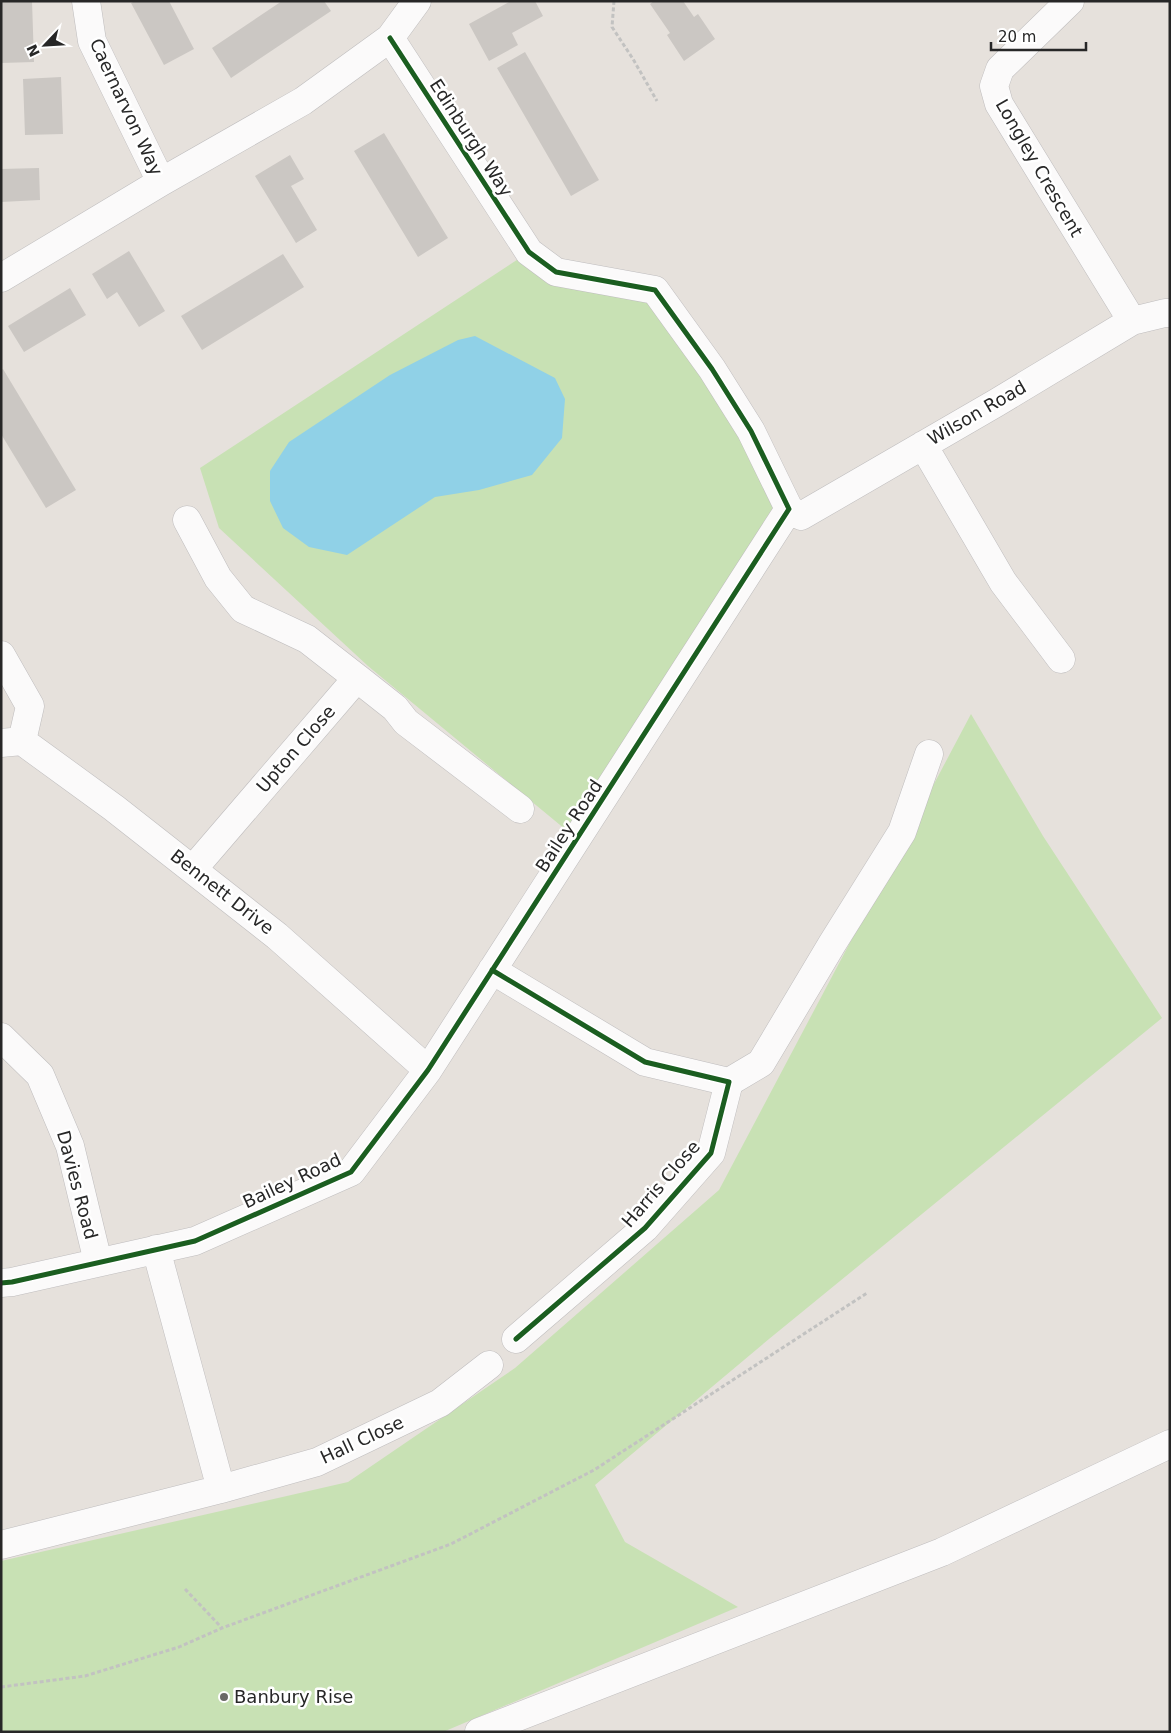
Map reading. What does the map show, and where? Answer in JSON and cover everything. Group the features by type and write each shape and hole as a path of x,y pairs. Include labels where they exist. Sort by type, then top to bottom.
{"street":[{"name":"Caernarvon Way","path":"86,1 92,41 161,182"},
{"path":"1,278 161,182 303,101 390,38 416,1"},
{"name":"Longley Crescent","path":"1070,1 1000,69 994,86 999,104 1132,322"},
{"name":"Edinburgh Way","path":"390,38 529,252 556,272 655,290 712,369 751,431 788,509"},
{"name":"Wilson Road","path":"788,509 801,516 1132,322 1170,313"},
{"path":"923,445 1003,582 1061,659"},
{"name":"Bailey Road","path":"1,1283 195,1241 350,1172 428,1070 788,509"},
{"path":"187,520 218,578 243,609 306,639 395,708 406,722 520,810"},
{"path":"1,655 30,706 12,742"},
{"name":"Upton Close","path":"193,869 357,678"},
{"name":"Bennett Drive","path":"12,742 114,808 278,936 428,1070"},
{"path":"492,970 644,1062 729,1082 761,1063 902,832 929,754"},
{"name":"Davies Road","path":"1,1037 40,1075 44,1084 70,1146 98,1262"},
{"name":"Harris Close","path":"516,1339 645,1228 711,1153 729,1082"},
{"path":"156,1249 221,1489"},
{"name":"Hall Close","path":"1,1545 221,1489 317,1462 440,1403 489,1365"},
{"path":"479,1732 942,1552 1170,1444"}],"path":[{"path":"614,1 612,27 633,58 657,100"},
{"path":"1,1687 85,1676 179,1647 222,1628 450,1544 594,1470 867,1293"},
{"path":"185,1589 222,1628"}],"green space":[{"path":"529,252 655,290 789,509 577,839 368,666 219,528 200,468"},
{"path":"971,714 1043,836 1162,1018 769,1339 595,1485 625,1542 738,1607 443,1732 1,1732 1,1561 348,1482 515,1368 719,1190"}],"water":[{"path":"475,336 555,378 565,399 562,438 532,475 479,490 435,497 347,555 309,547 283,528 270,501 270,471 289,442 390,375 458,340"}],"building":[{"path":"1,1 32,1 34,62 1,63"},
{"path":"135,1 169,1 194,49 164,65 131,3"},
{"path":"282,1 324,1 331,11 231,78 212,48"},
{"path":"511,1 535,1 543,16 512,33 518,45 489,61 469,24"},
{"path":"654,1 683,1 694,17 698,14 715,39 684,61 667,35 670,33 650,4"},
{"path":"525,52 599,180 571,196 497,68"},
{"path":"61,77 63,134 25,135 23,79"},
{"path":"384,133 448,238 418,257 354,151"},
{"path":"290,155 304,179 291,186 317,230 296,243 255,176"},
{"path":"39,168 40,200 1,202 1,169"},
{"path":"129,251 165,311 139,327 117,292 107,299 92,274"},
{"path":"283,254 304,287 202,350 181,316"},
{"path":"70,288 86,315 24,352 8,326"},
{"path":"3,369 76,490 46,508 1,434 1,370"}],"cycle path":[{"path":"1,1283 195,1241 351,1172 428,1070 789,509 751,431 712,369 655,290 556,272 529,252 390,38"},
{"path":"492,970 645,1062 729,1082 711,1153 645,1228 516,1339"}],"place":[{"name":"Banbury Rise","path":"224,1697"}]}
